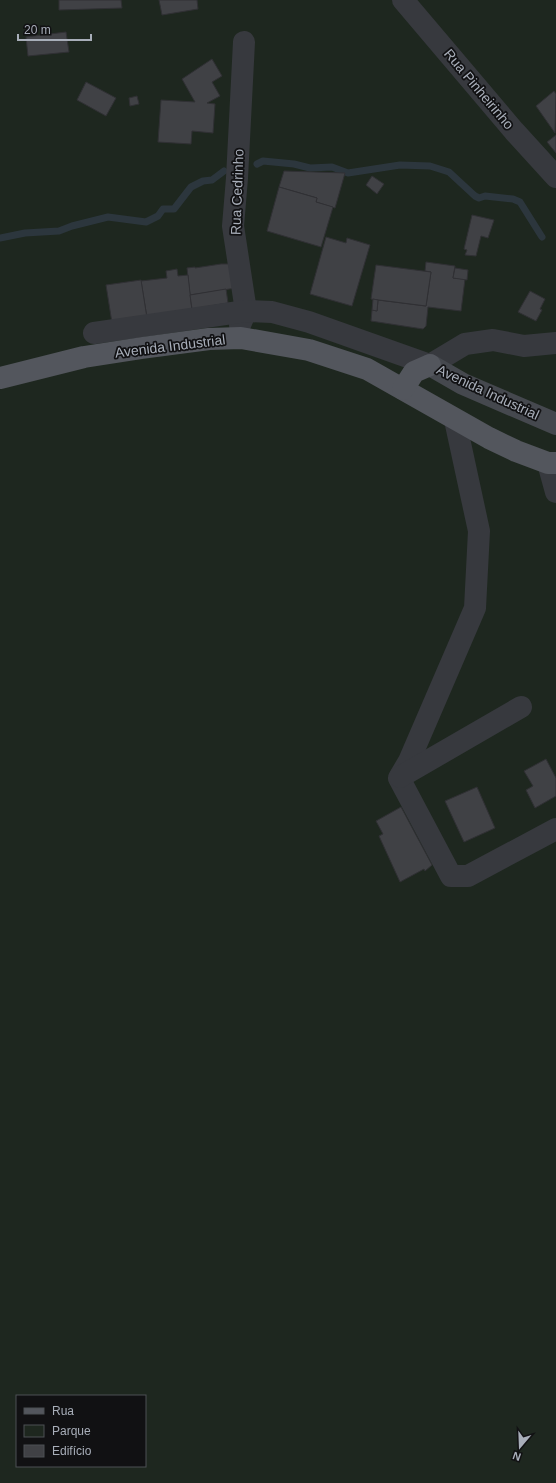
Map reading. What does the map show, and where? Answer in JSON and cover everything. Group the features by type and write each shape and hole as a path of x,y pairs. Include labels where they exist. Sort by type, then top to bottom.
{"main road":[{"name":"Avenida Industrial","path":"0,378 91,356 209,339 235,339 309,350 367,369 455,420 516,451 552,463"},
{"path":"403,389 414,372 430,365"}],"street":[{"name":"Rua Pinheirinho","path":"403,0 514,131 556,177"},
{"name":"Rua Cedrinho","path":"244,42 237,178 232,226 246,311"},
{"name":"Avenida Industrial","path":"94,332 246,311 272,312 309,322 430,365 463,384 556,424"},
{"path":"235,339 246,311"},
{"path":"430,365 465,344 493,340 524,346 556,342"},
{"path":"399,778 409,761 475,608 479,531 455,420"},
{"path":"552,463 556,492"},
{"path":"399,778 521,707"},
{"path":"399,778 451,876 468,876 556,830"}],"green space":[{"path":"0,0 556,0 556,1483 0,1483"}],"building":[{"path":"59,0 121,0 122,8 59,10"},
{"path":"159,0 197,0 198,9 162,15"},
{"path":"66,32 69,52 28,56 26,37"},
{"path":"212,59 222,76 212,82 220,96 207,103 215,104 213,133 192,131 191,144 158,142 161,100 195,102 182,79"},
{"path":"86,82 116,98 106,116 77,100"},
{"path":"554,91 556,94 555,133 536,106"},
{"path":"137,96 139,104 130,106 129,98"},
{"path":"556,135 556,153 547,142"},
{"path":"284,171 345,173 335,208 316,202 317,198 279,187"},
{"path":"372,176 384,184 377,194 366,185"},
{"path":"279,187 317,198 316,202 333,207 321,247 267,231"},
{"path":"472,215 494,220 488,238 481,236 476,256 465,255 467,250 464,249"},
{"path":"326,237 346,243 347,238 370,245 352,306 310,294"},
{"path":"426,262 455,266 453,278 465,279 461,311 428,307 426,326 423,329 371,321 372,310 377,311 378,300 426,306 431,272 425,271"},
{"path":"232,264 236,288 190,295 187,268"},
{"path":"376,265 431,272 426,306 371,299"},
{"path":"455,268 468,270 467,280 453,278"},
{"path":"177,269 178,276 188,275 192,311 147,318 141,281 167,278 166,271"},
{"path":"141,280 147,318 112,323 106,285"},
{"path":"226,289 228,303 192,309 190,295"},
{"path":"530,291 545,299 540,309 542,310 536,321 518,312"},
{"path":"373,299 378,300 377,311 372,310"},
{"path":"546,759 556,778 556,796 535,808 526,790 533,786 524,771"},
{"path":"477,787 495,828 464,842 445,801"},
{"path":"401,807 432,865 425,871 424,869 400,882 379,836 383,834 376,821"}],"waterway":[{"path":"257,164 263,161 294,164 310,168 332,167 348,173 400,165 430,166 449,172 479,198 485,196 513,199 520,202 542,237"},
{"path":"0,238 25,233 59,231 72,226 108,217 146,222 158,216 163,209 174,209 191,187 203,181 212,180 224,171"}]}
